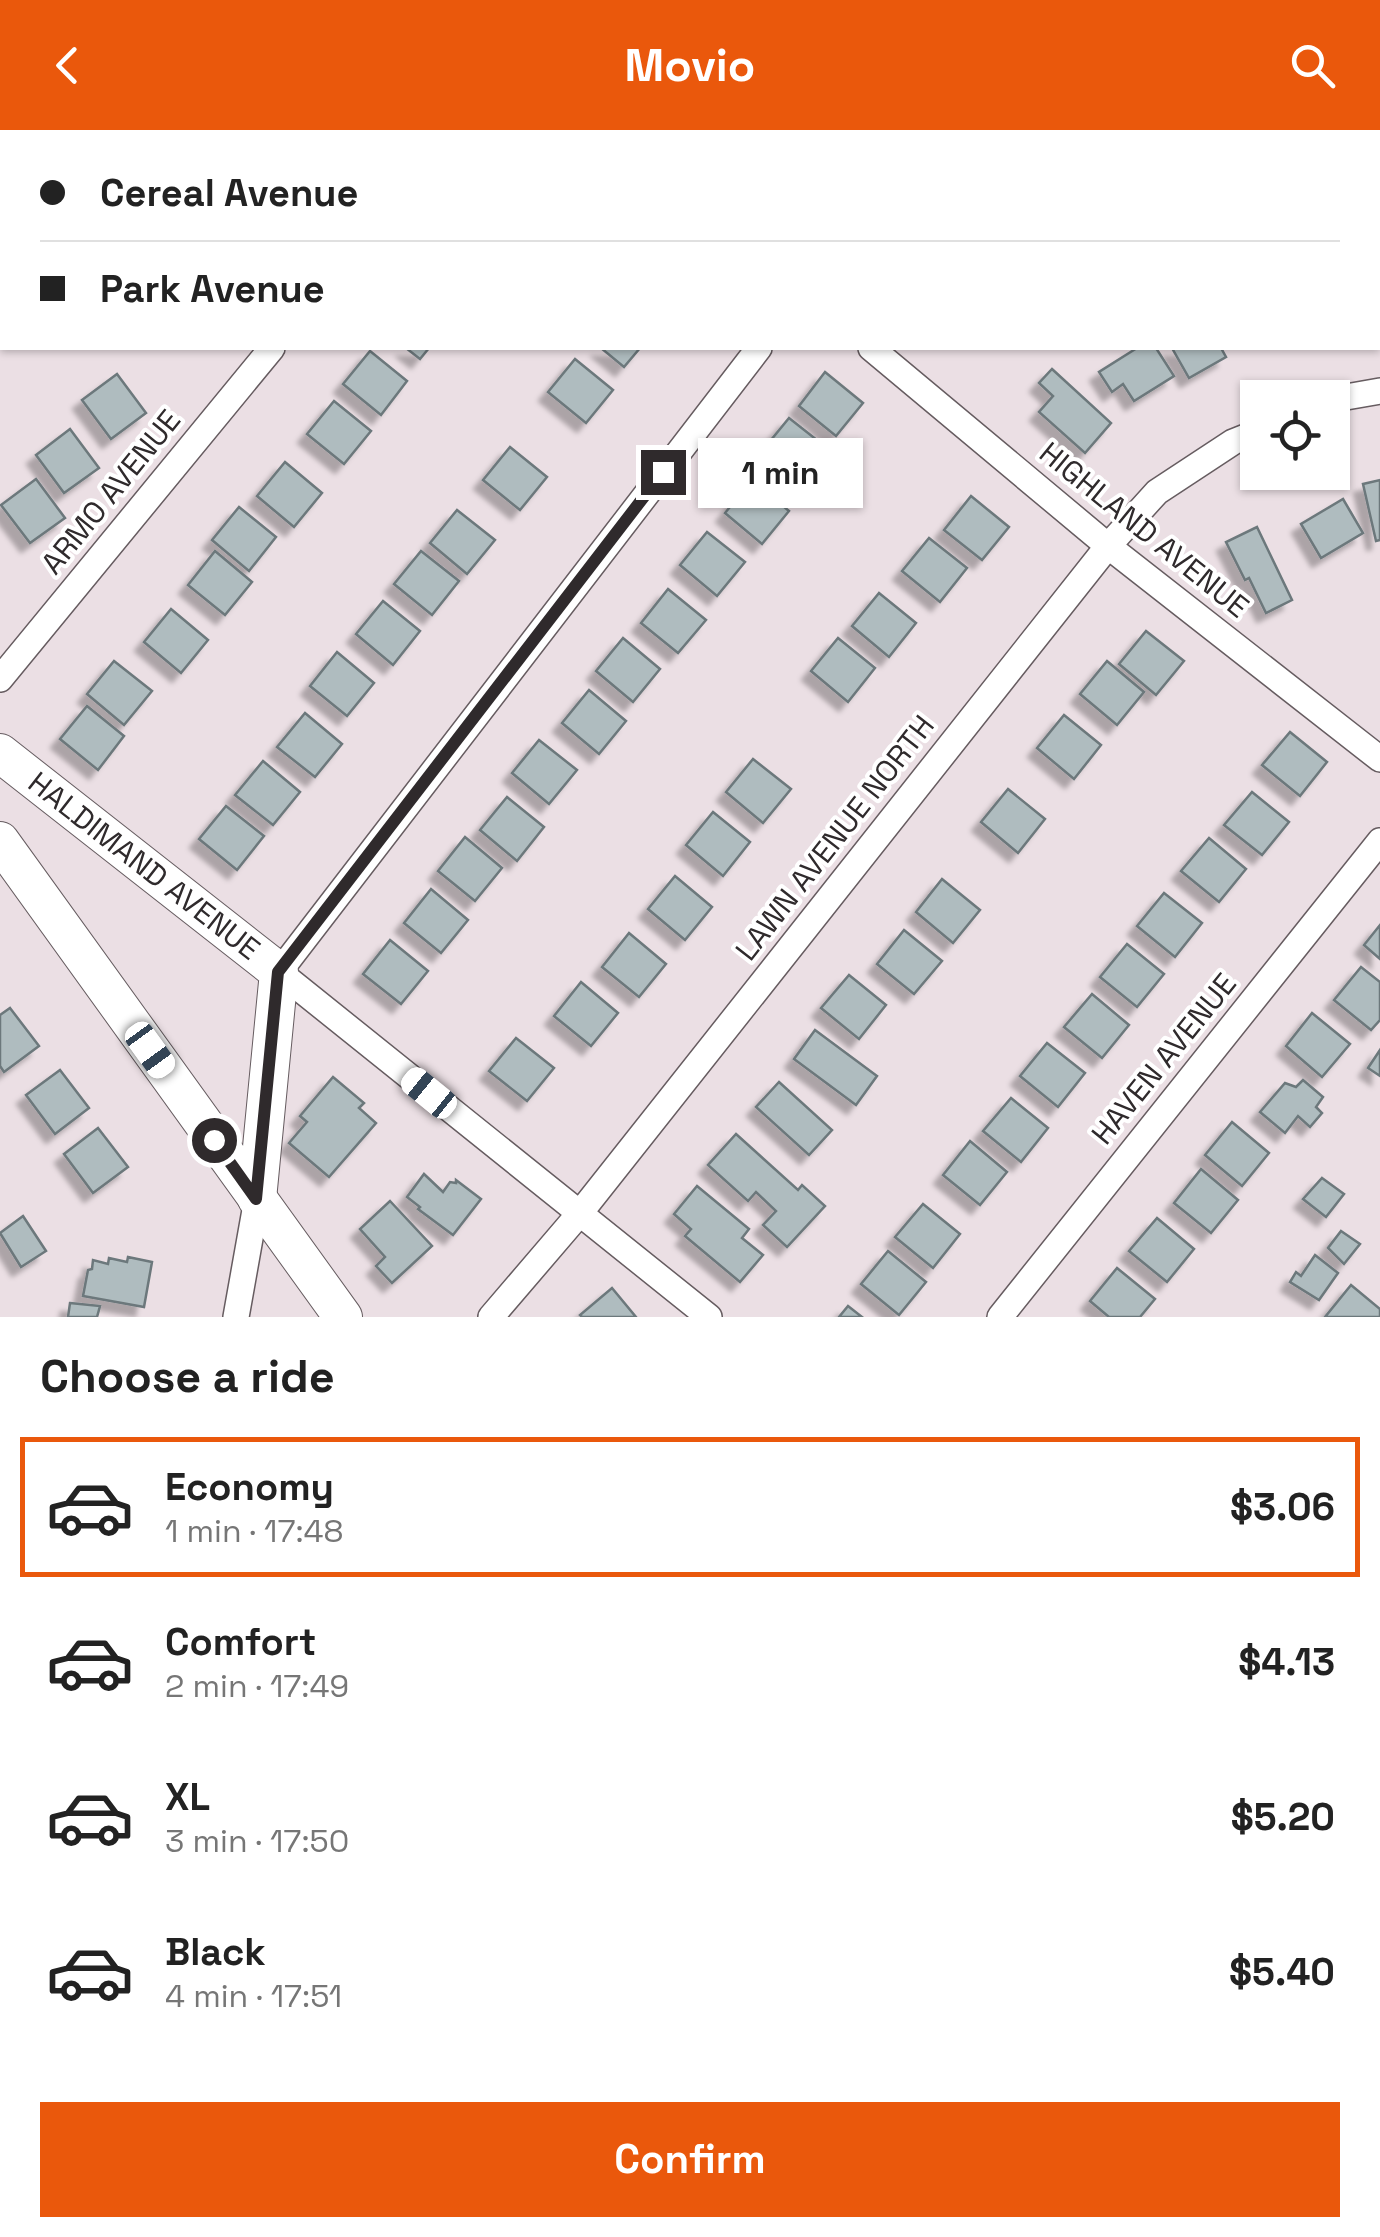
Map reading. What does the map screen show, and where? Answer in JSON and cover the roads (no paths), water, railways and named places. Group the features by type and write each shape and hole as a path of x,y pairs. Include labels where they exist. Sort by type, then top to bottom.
{"street":[{"name":"ARMO AVENUE","path":"0,679 270,350"},
{"path":"236,1317 256,1199 278,972 757,350"},
{"name":"HIGHLAND AVENUE","path":"873,350 1108,546 1380,759"},
{"path":"1350,396 1380,391"},
{"name":"LAWN AVENUE NORTH","path":"492,1317 580,1214 1108,546 1156,492 1240,439"},
{"name":"HALDIMAND AVENUE","path":"0,752 708,1317"},
{"path":"0,841 344,1317"},
{"name":"HAVEN AVENUE","path":"1000,1317 1380,841"}]}
